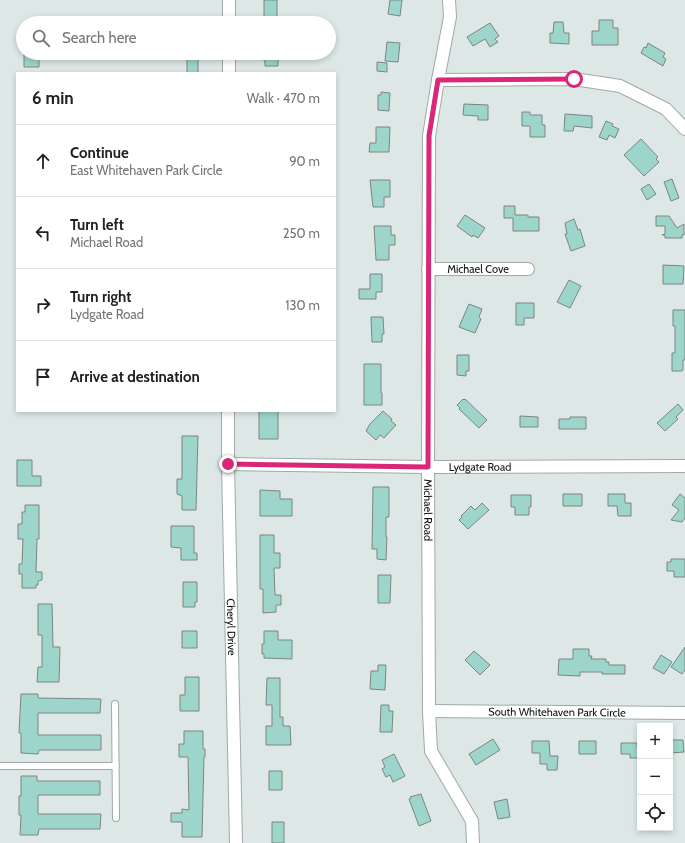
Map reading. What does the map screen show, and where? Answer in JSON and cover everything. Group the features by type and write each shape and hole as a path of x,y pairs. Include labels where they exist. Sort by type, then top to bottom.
{"street":[{"path":"229,0 229,16"},
{"name":"Michael Road","path":"449,0 450,17 429,136 429,711 431,751 472,821 473,843"},
{"path":"229,60 229,72"},
{"path":"438,80 574,79 620,86 666,109 685,129"},
{"name":"Michael Cove","path":"428,269 528,269"},
{"name":"Cheryl Drive","path":"228,412 236,843"},
{"name":"Lydgate Road","path":"228,464 428,467 685,466"},
{"name":"South Whitehaven Park Circle","path":"429,711 685,713"}],"lane":[{"path":"115,704 116,818"},
{"path":"0,766 116,766"}],"building":[{"path":"264,0 277,0 277,16 264,16"},
{"path":"390,0 402,0 400,16 388,14"},
{"path":"599,20 613,20 613,28 618,28 618,45 592,45 592,31 599,31"},
{"path":"554,22 563,22 564,33 569,33 569,44 550,43 550,33 553,33"},
{"path":"490,23 499,36 495,39 498,42 490,47 485,39 473,46 467,37"},
{"path":"387,42 400,43 398,62 385,61"},
{"path":"648,43 665,53 663,57 666,59 663,66 641,53 644,47 646,48"},
{"path":"24,60 39,60 39,67 24,67"},
{"path":"187,60 198,60 198,72 187,72"},
{"path":"278,60 278,66 265,66 264,61"},
{"path":"377,62 387,63 387,72 377,71"},
{"path":"381,92 390,93 389,111 378,110 378,95 381,95"},
{"path":"464,104 488,105 488,120 478,120 478,116 463,115"},
{"path":"522,112 530,112 530,115 542,115 542,125 545,125 545,137 530,137 530,126 522,126"},
{"path":"565,114 592,116 592,128 574,126 573,131 564,131"},
{"path":"606,121 619,129 615,138 609,135 607,140 599,137"},
{"path":"376,127 390,127 389,152 369,152 370,143 376,143"},
{"path":"641,139 658,157 656,159 659,162 644,176 624,155"},
{"path":"672,179 679,198 671,201 664,182"},
{"path":"370,180 390,180 390,197 384,197 384,207 373,207"},
{"path":"649,184 656,194 647,200 641,189"},
{"path":"504,206 515,206 515,215 539,217 539,231 513,231 513,218 504,218"},
{"path":"465,215 485,228 478,238 473,235 472,237 457,226"},
{"path":"656,216 669,216 677,228 684,224 684,235 682,235 682,238 665,238 665,235 662,235 665,234 665,226 656,226"},
{"path":"574,219 578,230 580,229 585,246 571,251 565,234 567,234 565,223"},
{"path":"374,226 391,226 391,235 395,235 395,245 389,245 389,260 376,260"},
{"path":"663,265 684,266 683,284 663,284"},
{"path":"370,274 382,274 382,292 376,292 376,299 359,299 359,289 370,289"},
{"path":"569,280 581,286 570,308 557,302"},
{"path":"516,303 534,303 534,318 524,318 524,325 516,325"},
{"path":"469,304 482,309 479,317 481,319 475,333 459,327"},
{"path":"673,310 685,310 685,360 683,360 683,370 681,371 672,371 672,353 675,353 675,326 673,326"},
{"path":"371,317 383,317 384,334 382,334 382,342 372,342"},
{"path":"457,355 469,355 469,371 466,371 466,376 457,375"},
{"path":"364,364 381,364 382,405 364,405"},
{"path":"465,399 487,420 479,428 459,409 460,408 457,405"},
{"path":"678,404 683,410 676,417 678,419 665,431 657,423"},
{"path":"383,411 396,425 384,438 380,435 376,440 366,431 370,424"},
{"path":"259,412 278,412 278,439 259,439"},
{"path":"520,416 538,417 538,427 520,427"},
{"path":"570,417 586,417 586,429 559,429 559,419 570,419"},
{"path":"182,436 198,436 196,510 182,510 182,496 177,494 177,479 182,479"},
{"path":"17,460 32,460 32,476 41,476 41,486 17,486"},
{"path":"373,487 389,487 389,517 386,517 386,560 377,559 377,549 372,549"},
{"path":"260,490 280,491 280,499 292,499 292,516 260,516"},
{"path":"563,494 582,494 582,506 563,506"},
{"path":"608,494 625,494 625,503 631,503 631,516 618,516 617,506 608,506"},
{"path":"680,494 685,498 685,518 682,522 671,520 679,510 672,505"},
{"path":"511,495 531,495 529,515 515,515 515,507 511,507"},
{"path":"482,503 489,510 468,529 459,520 462,517 461,516 471,506 475,510"},
{"path":"25,505 39,505 39,539 37,539 36,572 42,572 42,580 38,581 36,588 22,588 22,574 19,574 19,564 22,564 23,539 18,539 18,524 22,524 22,512 25,512"},
{"path":"171,526 194,526 194,553 197,553 197,560 181,560 181,548 171,547"},
{"path":"260,535 274,535 274,553 280,553 280,568 274,568 275,595 281,595 281,605 276,605 276,612 263,613 263,589 260,589"},
{"path":"671,559 685,559 685,577 674,577 674,571 667,571 667,562 671,562"},
{"path":"378,575 391,575 390,603 378,603"},
{"path":"183,582 197,582 197,602 195,602 195,607 183,607"},
{"path":"38,604 52,604 53,647 60,647 59,682 37,682 38,667 42,667 42,635 38,635"},
{"path":"182,631 197,631 197,648 182,648"},
{"path":"264,631 278,631 278,640 292,640 292,659 264,658 264,654 262,654 262,644 264,644"},
{"path":"685,647 685,670 682,674 671,667"},
{"path":"573,649 589,649 589,656 592,656 591,659 606,659 606,662 609,662 609,665 625,665 625,674 580,672 580,676 558,675 559,659 573,659"},
{"path":"474,651 490,665 480,675 465,660"},
{"path":"661,655 672,662 664,674 653,668"},
{"path":"378,665 386,665 385,690 370,689 371,671 378,671"},
{"path":"185,677 199,677 199,711 180,711 180,695 185,695"},
{"path":"267,678 280,678 280,717 283,717 283,726 290,726 291,745 266,745 266,726 272,726 272,705 266,705"},
{"path":"21,694 38,694 38,698 101,699 100,713 38,713 38,735 101,735 101,750 39,750 38,754 21,753 21,733 19,733"},
{"path":"381,705 389,705 389,711 393,711 392,732 380,732"},
{"path":"184,731 203,731 203,749 205,749 205,757 202,837 182,837 182,822 171,822 171,813 182,813 182,809 189,810 188,757 179,757 179,744 184,744"},
{"path":"493,739 500,750 476,765 469,754"},
{"path":"673,740 683,740 684,752 673,753"},
{"path":"532,741 549,741 550,756 558,756 557,770 547,770 547,764 540,764 540,753 532,753"},
{"path":"579,741 596,741 596,754 579,754"},
{"path":"621,743 637,743 637,758 630,758 630,754 621,754"},
{"path":"394,754 405,776 393,782 390,775 386,777 382,769 385,767 382,760"},
{"path":"269,771 282,771 282,790 269,790"},
{"path":"21,776 37,776 37,781 100,781 100,795 38,795 38,814 101,814 100,829 39,829 38,835 20,835 21,815 19,815 19,796 21,796"},
{"path":"421,794 431,821 419,826 409,799 411,798 410,797"},
{"path":"507,799 510,817 498,819 494,802"},
{"path":"272,822 284,822 284,843 272,843"}],"route":[{"path":"228,464 428,467 429,136 438,80 574,79"}]}
